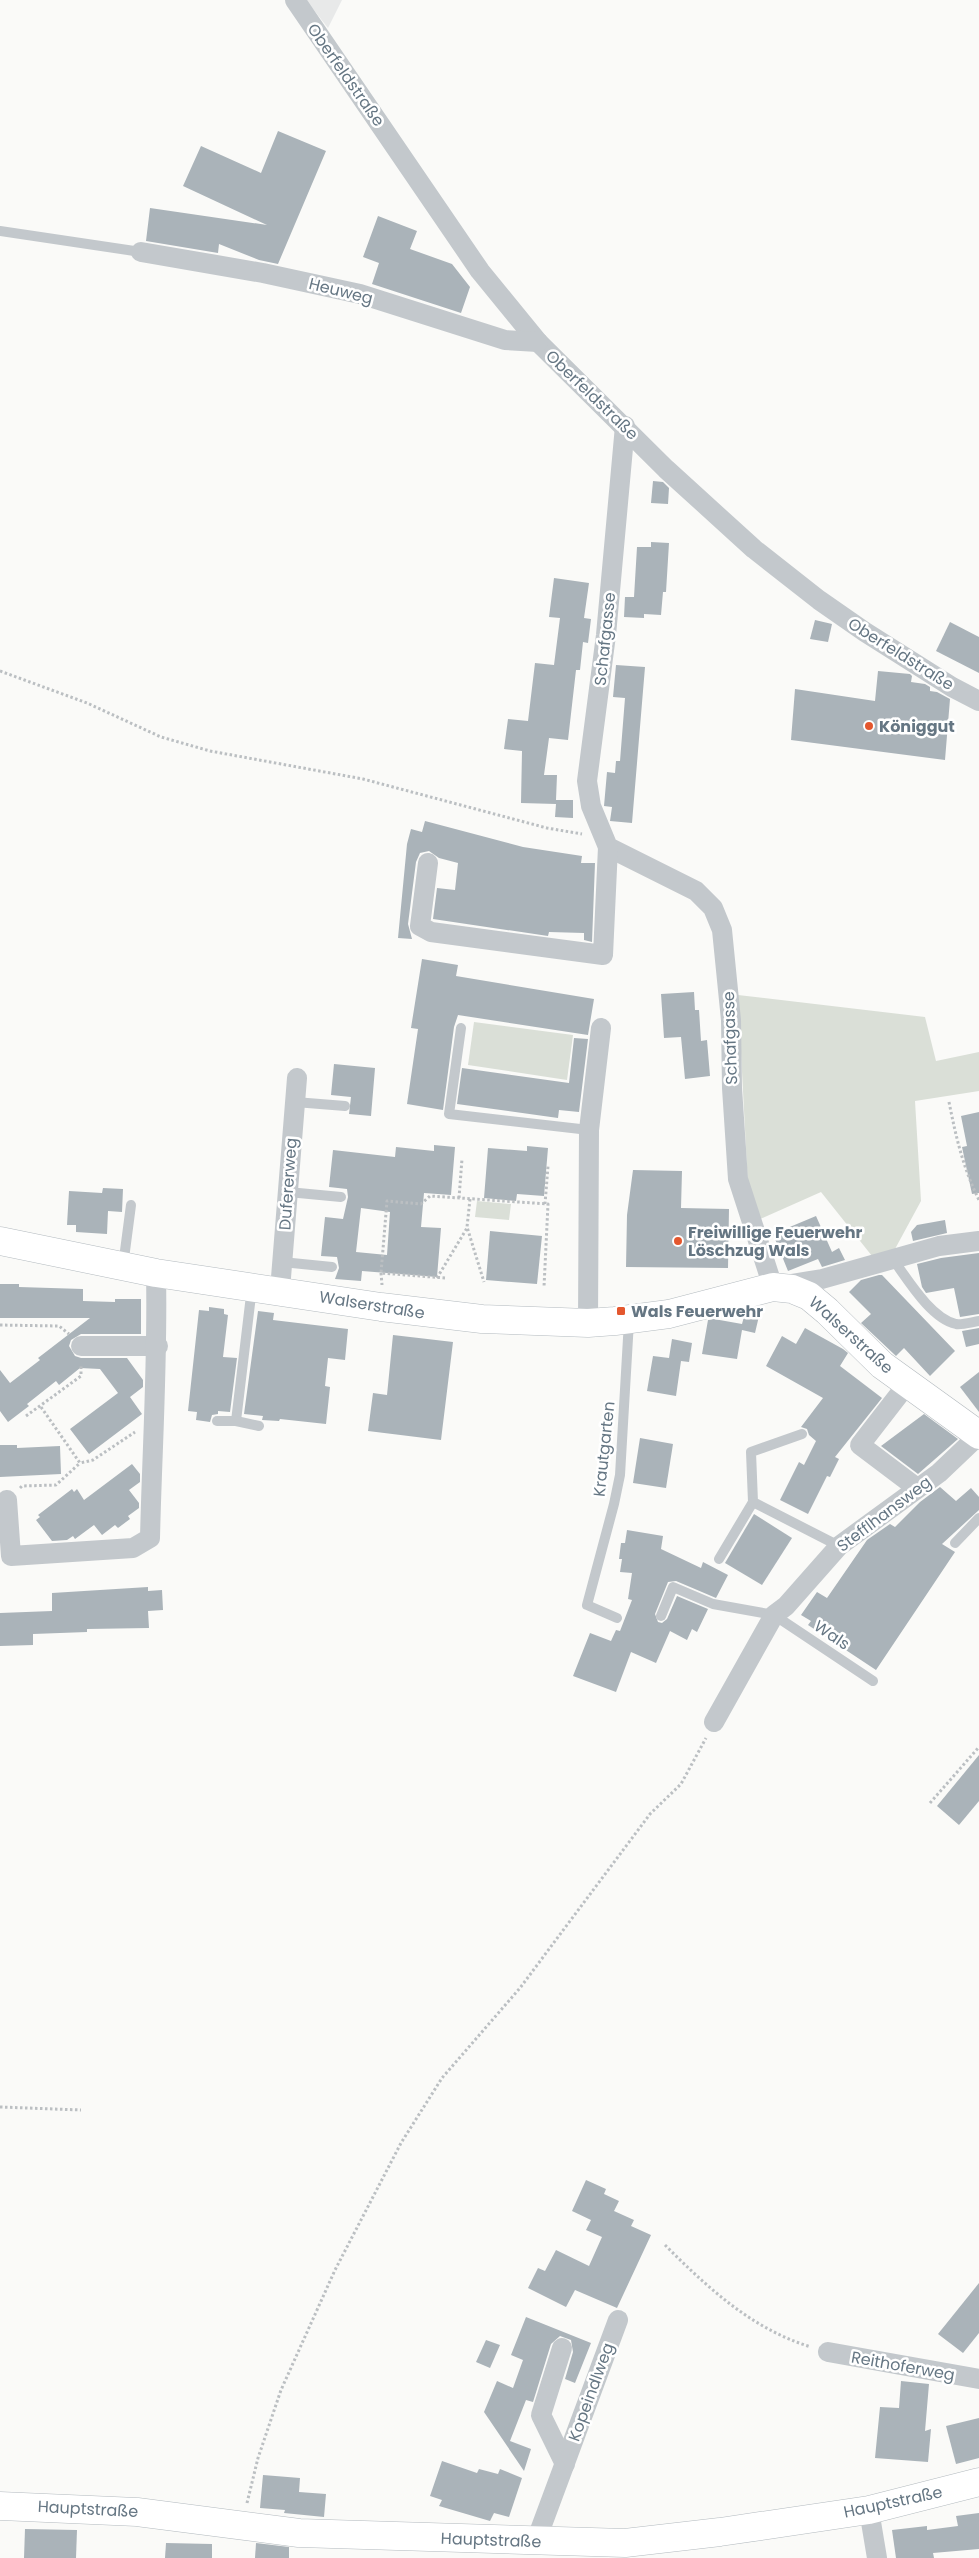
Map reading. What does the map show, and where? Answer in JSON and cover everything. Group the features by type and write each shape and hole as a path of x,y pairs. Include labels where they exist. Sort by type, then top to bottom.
{"street":[{"name":"Oberfeldstraße","path":"294,0 480,271 538,342 666,469 754,549 811,595 865,632 979,702"},
{"name":"Heuweg","path":"141,252 263,273 360,294 505,340 538,342"},
{"name":"Schafgasse","path":"428,864 420,926 431,932 604,955 607,842 591,806 587,781 606,635 624,426"},
{"name":"Schafgasse","path":"607,842 696,891 713,908 722,930 731,1020 732,1088 738,1179 773,1286"},
{"path":"588,1323 589,1130 601,1028"},
{"name":"Dufererweg","path":"280,1290 297,1078"},
{"name":"Walserstraße","path":"0,1241 156,1273 482,1319 588,1323 629,1320 708,1306 773,1286 792,1289 808,1296 882,1365 979,1435"},
{"path":"773,1286 822,1279 939,1246 979,1241"},
{"path":"7,1500 11,1556 133,1548 150,1538 153,1421 158,1346 156,1273"},
{"path":"82,1346 158,1346"},
{"path":"908,1383 860,1445 917,1488"},
{"name":"Stefflhansweg","path":"714,1722 774,1615 786,1606 839,1546 939,1473 979,1435"},
{"name":"Kopeindlweg","path":"536,2542 618,2320"},
{"name":"Kopeindlweg","path":"562,2348 542,2415 565,2464"},
{"name":"Reithoferweg","path":"828,2352 979,2379"},
{"name":"Hauptstraße","path":"0,2506 137,2512 299,2534 536,2542 626,2550 720,2532 869,2510 979,2482"},
{"path":"869,2510 876,2558"},
{"path":"513,2558 536,2542"}],"lane":[{"path":"0,231 141,252"},
{"path":"461,1028 449,1114 589,1130"},
{"path":"295,1102 345,1106"},
{"path":"288,1192 341,1197"},
{"path":"123,1266 131,1205"},
{"path":"892,1258 913,1287 942,1317 957,1324 979,1321"},
{"path":"282,1262 332,1268"},
{"path":"236,1421 252,1286"},
{"name":"Krautgarten","path":"617,1618 587,1604 620,1475 629,1320"},
{"path":"217,1421 236,1421 259,1426"},
{"path":"719,1559 753,1502 751,1452 802,1434"},
{"path":"753,1502 839,1546"},
{"path":"955,1543 979,1518"},
{"path":"661,1616 674,1587 713,1604 774,1615"},
{"name":"Wals","path":"774,1615 873,1681"}],"path":[{"path":"0,671 86,703 161,737 210,751 381,783 547,828 607,842"},
{"path":"949,1102 959,1152 967,1177 979,1200"},
{"path":"460,1198 462,1159"},
{"path":"544,1204 548,1166"},
{"path":"445,1278 381,1273 387,1201 421,1204 430,1196 548,1204 544,1287"},
{"path":"470,1199 468,1227 484,1282"},
{"path":"436,1278 468,1227"},
{"path":"0,1325 59,1326 82,1346 81,1376 41,1407 26,1416"},
{"path":"41,1407 80,1463"},
{"path":"7,1500 22,1486 56,1485 80,1463 93,1460 153,1421"},
{"path":"244,2527 247,2498 258,2458 281,2390 335,2270 401,2143 442,2078 520,1988 650,1814 681,1784 714,1722"},
{"path":"930,1803 979,1747"},
{"path":"0,2107 82,2110"},
{"path":"665,2245 716,2293 744,2315 772,2332 828,2352"}],"shaded area":[{"path":"306,0 342,0 328,28"},
{"path":"738,995 925,1017 936,1061 979,1052 979,1091 915,1101 921,1201 895,1249 872,1256 821,1192 758,1220 748,1187"},
{"path":"474,1022 573,1035 567,1080 468,1065"},
{"path":"477,1201 511,1204 509,1220 475,1217"}],"building":[{"path":"278,131 326,151 278,264 259,260 219,244 218,253 146,241 150,208 267,225 183,186 201,146 261,173"},
{"path":"378,216 417,231 410,249 452,264 470,287 461,313 372,284 379,263 363,257"},
{"path":"653,481 663,482 669,488 668,504 651,503"},
{"path":"651,542 669,543 666,592 663,592 661,615 644,614 644,618 624,617 625,597 634,597 637,547 651,547"},
{"path":"554,578 589,583 584,618 591,619 588,643 583,642 580,670 576,670 568,740 549,738 544,775 557,775 556,800 573,800 573,818 555,817 556,804 521,803 522,751 504,749 508,719 528,721 535,663 554,665 560,618 549,617"},
{"path":"815,620 832,624 828,642 810,639"},
{"path":"950,622 979,637 979,673 936,651"},
{"path":"616,665 645,667 632,823 610,821 612,807 604,806 607,772 615,773 616,761 620,761 625,698 613,697"},
{"name":"Königgut","path":"878,671 910,674 912,676 911,682 925,684 930,687 930,691 937,692 950,699 945,760 791,740 795,689 875,701"},
{"path":"425,821 523,847 582,856 581,863 595,863 592,942 584,940 584,933 549,932 548,936 433,919 437,888 455,890 458,863 439,858 429,851 420,853 416,862 408,924 412,939 398,938 407,844 411,829 422,832"},
{"path":"422,959 458,965 456,976 594,999 588,1035 458,1015 454,1027 443,1110 407,1104 418,1029 411,1028"},
{"path":"694,992 695,1010 699,1010 701,1041 707,1040 710,1076 685,1079 681,1037 664,1038 661,994"},
{"path":"574,1038 588,1039 579,1112 559,1110 558,1118 457,1104 462,1068 569,1083"},
{"path":"334,1064 375,1068 371,1116 349,1114 351,1097 331,1095"},
{"path":"979,1112 979,1193 972,1194 962,1147 967,1146 961,1116"},
{"path":"434,1145 455,1147 451,1195 424,1193 421,1227 441,1228 437,1277 362,1271 361,1281 335,1279 339,1268 337,1257 321,1256 325,1217 343,1219 348,1197 347,1189 329,1187 333,1150 395,1157 396,1147 434,1151","holes":["361,1208 390,1212 387,1255 356,1252"]},
{"path":"527,1146 548,1148 544,1196 517,1194 516,1201 484,1198 488,1148 527,1151"},
{"name":"Freiwillige Feuerwehr Löschzug Wals","path":"633,1170 682,1171 681,1208 729,1209 728,1268 626,1267 627,1215"},
{"path":"103,1188 123,1189 122,1212 108,1211 107,1234 76,1232 76,1225 67,1225 69,1191 102,1193"},
{"path":"816,1216 832,1252 839,1248 845,1260 822,1267 818,1259 788,1271 773,1234"},
{"path":"945,1220 947,1233 913,1241 911,1232 917,1225"},
{"path":"490,1231 542,1236 537,1284 486,1280"},
{"path":"979,1253 979,1314 960,1317 954,1288 926,1293 922,1287 917,1264 941,1258"},
{"path":"882,1275 955,1351 930,1376 904,1348 896,1356 861,1323 871,1314 849,1292 861,1280"},
{"path":"0,1284 19,1284 19,1287 83,1289 83,1301 115,1302 115,1299 141,1299 141,1334 81,1334 71,1340 69,1346 75,1356 81,1358 127,1358 143,1380 143,1387 130,1397 142,1414 89,1454 70,1429 118,1393 100,1369 80,1368 59,1385 56,1381 8,1422 0,1411 0,1370 10,1383 40,1360 38,1358 90,1318 0,1318"},
{"path":"209,1307 224,1309 224,1314 228,1315 223,1357 237,1358 230,1412 218,1411 218,1414 212,1415 210,1422 196,1420 197,1412 188,1411 199,1310 209,1311"},
{"path":"258,1311 274,1313 273,1320 348,1329 345,1360 328,1358 325,1386 330,1387 326,1424 280,1419 279,1421 262,1420 263,1416 244,1414"},
{"path":"745,1313 759,1316 755,1333 742,1330 737,1359 702,1354 708,1320 714,1319 742,1324"},
{"path":"805,1328 848,1353 840,1366 882,1398 835,1457 839,1459 830,1477 827,1476 808,1514 780,1500 799,1462 804,1465 816,1441 809,1435 807,1429 801,1427 823,1398 766,1366 782,1336 796,1344"},
{"path":"979,1328 979,1344 966,1347 962,1331"},
{"path":"393,1335 453,1342 441,1440 368,1431 373,1393 387,1395"},
{"path":"672,1339 692,1343 689,1362 681,1361 676,1396 647,1391 653,1356 669,1358"},
{"path":"979,1372 979,1412 960,1387"},
{"path":"924,1414 958,1439 918,1474 881,1446"},
{"path":"640,1438 673,1444 666,1488 633,1483"},
{"path":"0,1445 17,1445 17,1448 60,1446 61,1474 0,1477"},
{"path":"132,1464 140,1474 140,1482 129,1490 139,1503 139,1508 128,1516 130,1519 118,1528 115,1525 102,1535 94,1525 75,1539 73,1536 67,1540 52,1541 36,1520 40,1517 38,1515 72,1489 74,1492 77,1489 84,1500"},
{"path":"940,1487 956,1501 971,1488 979,1497 979,1510 942,1544 955,1552 876,1670 808,1625 811,1621 801,1615 817,1592 827,1598 867,1540 890,1524 895,1527 920,1502"},
{"path":"754,1514 792,1538 762,1585 725,1563"},
{"path":"627,1530 663,1536 661,1549 701,1568 703,1562 728,1575 716,1598 676,1581 668,1582 655,1614 658,1622 662,1623 667,1619 677,1596 708,1609 697,1632 692,1629 687,1640 670,1631 656,1663 631,1652 616,1692 573,1676 590,1633 611,1641 616,1630 620,1631 632,1600 628,1599 632,1573 620,1572 622,1559 619,1559 621,1543 625,1543"},
{"path":"148,1587 148,1591 162,1590 163,1610 148,1611 149,1628 87,1629 87,1632 33,1634 33,1645 0,1646 0,1613 52,1611 52,1593"},
{"path":"979,1755 979,1801 959,1825 937,1806"},
{"path":"586,2180 606,2189 604,2194 619,2201 614,2211 634,2220 631,2226 651,2235 617,2308 575,2290 566,2307 528,2288 538,2268 545,2271 556,2250 589,2266 602,2237 586,2230 591,2220 572,2211"},
{"path":"979,2283 979,2333 963,2353 938,2334"},
{"path":"526,2317 591,2343 575,2383 565,2379 573,2352 571,2340 560,2336 551,2344 533,2402 526,2400 510,2441 531,2449 524,2471 484,2412 497,2381 513,2388 523,2360 511,2355"},
{"path":"486,2340 500,2345 490,2368 476,2362"},
{"path":"901,2381 929,2384 925,2431 931,2429 928,2462 875,2458 880,2407 899,2408"},
{"path":"979,2418 979,2458 956,2464 946,2426"},
{"path":"442,2461 477,2473 479,2469 498,2474 500,2469 522,2478 509,2517 494,2513 490,2521 439,2506 442,2500 430,2496"},
{"path":"263,2475 300,2478 299,2492 326,2494 324,2517 284,2513 285,2510 260,2508"},
{"path":"979,2513 979,2549 933,2553 934,2558 896,2558 892,2530 927,2526 927,2530 958,2526 956,2516"},
{"path":"25,2529 77,2530 76,2558 24,2558"},
{"path":"166,2543 212,2544 212,2558 165,2558"},
{"path":"256,2543 289,2547 289,2558 255,2558"}],"place":[{"name":"Königgut","path":"869,726"},
{"name":"Freiwillige Feuerwehr Löschzug Wals","path":"678,1241"},
{"name":"Wals Feuerwehr","path":"621,1311"}]}
